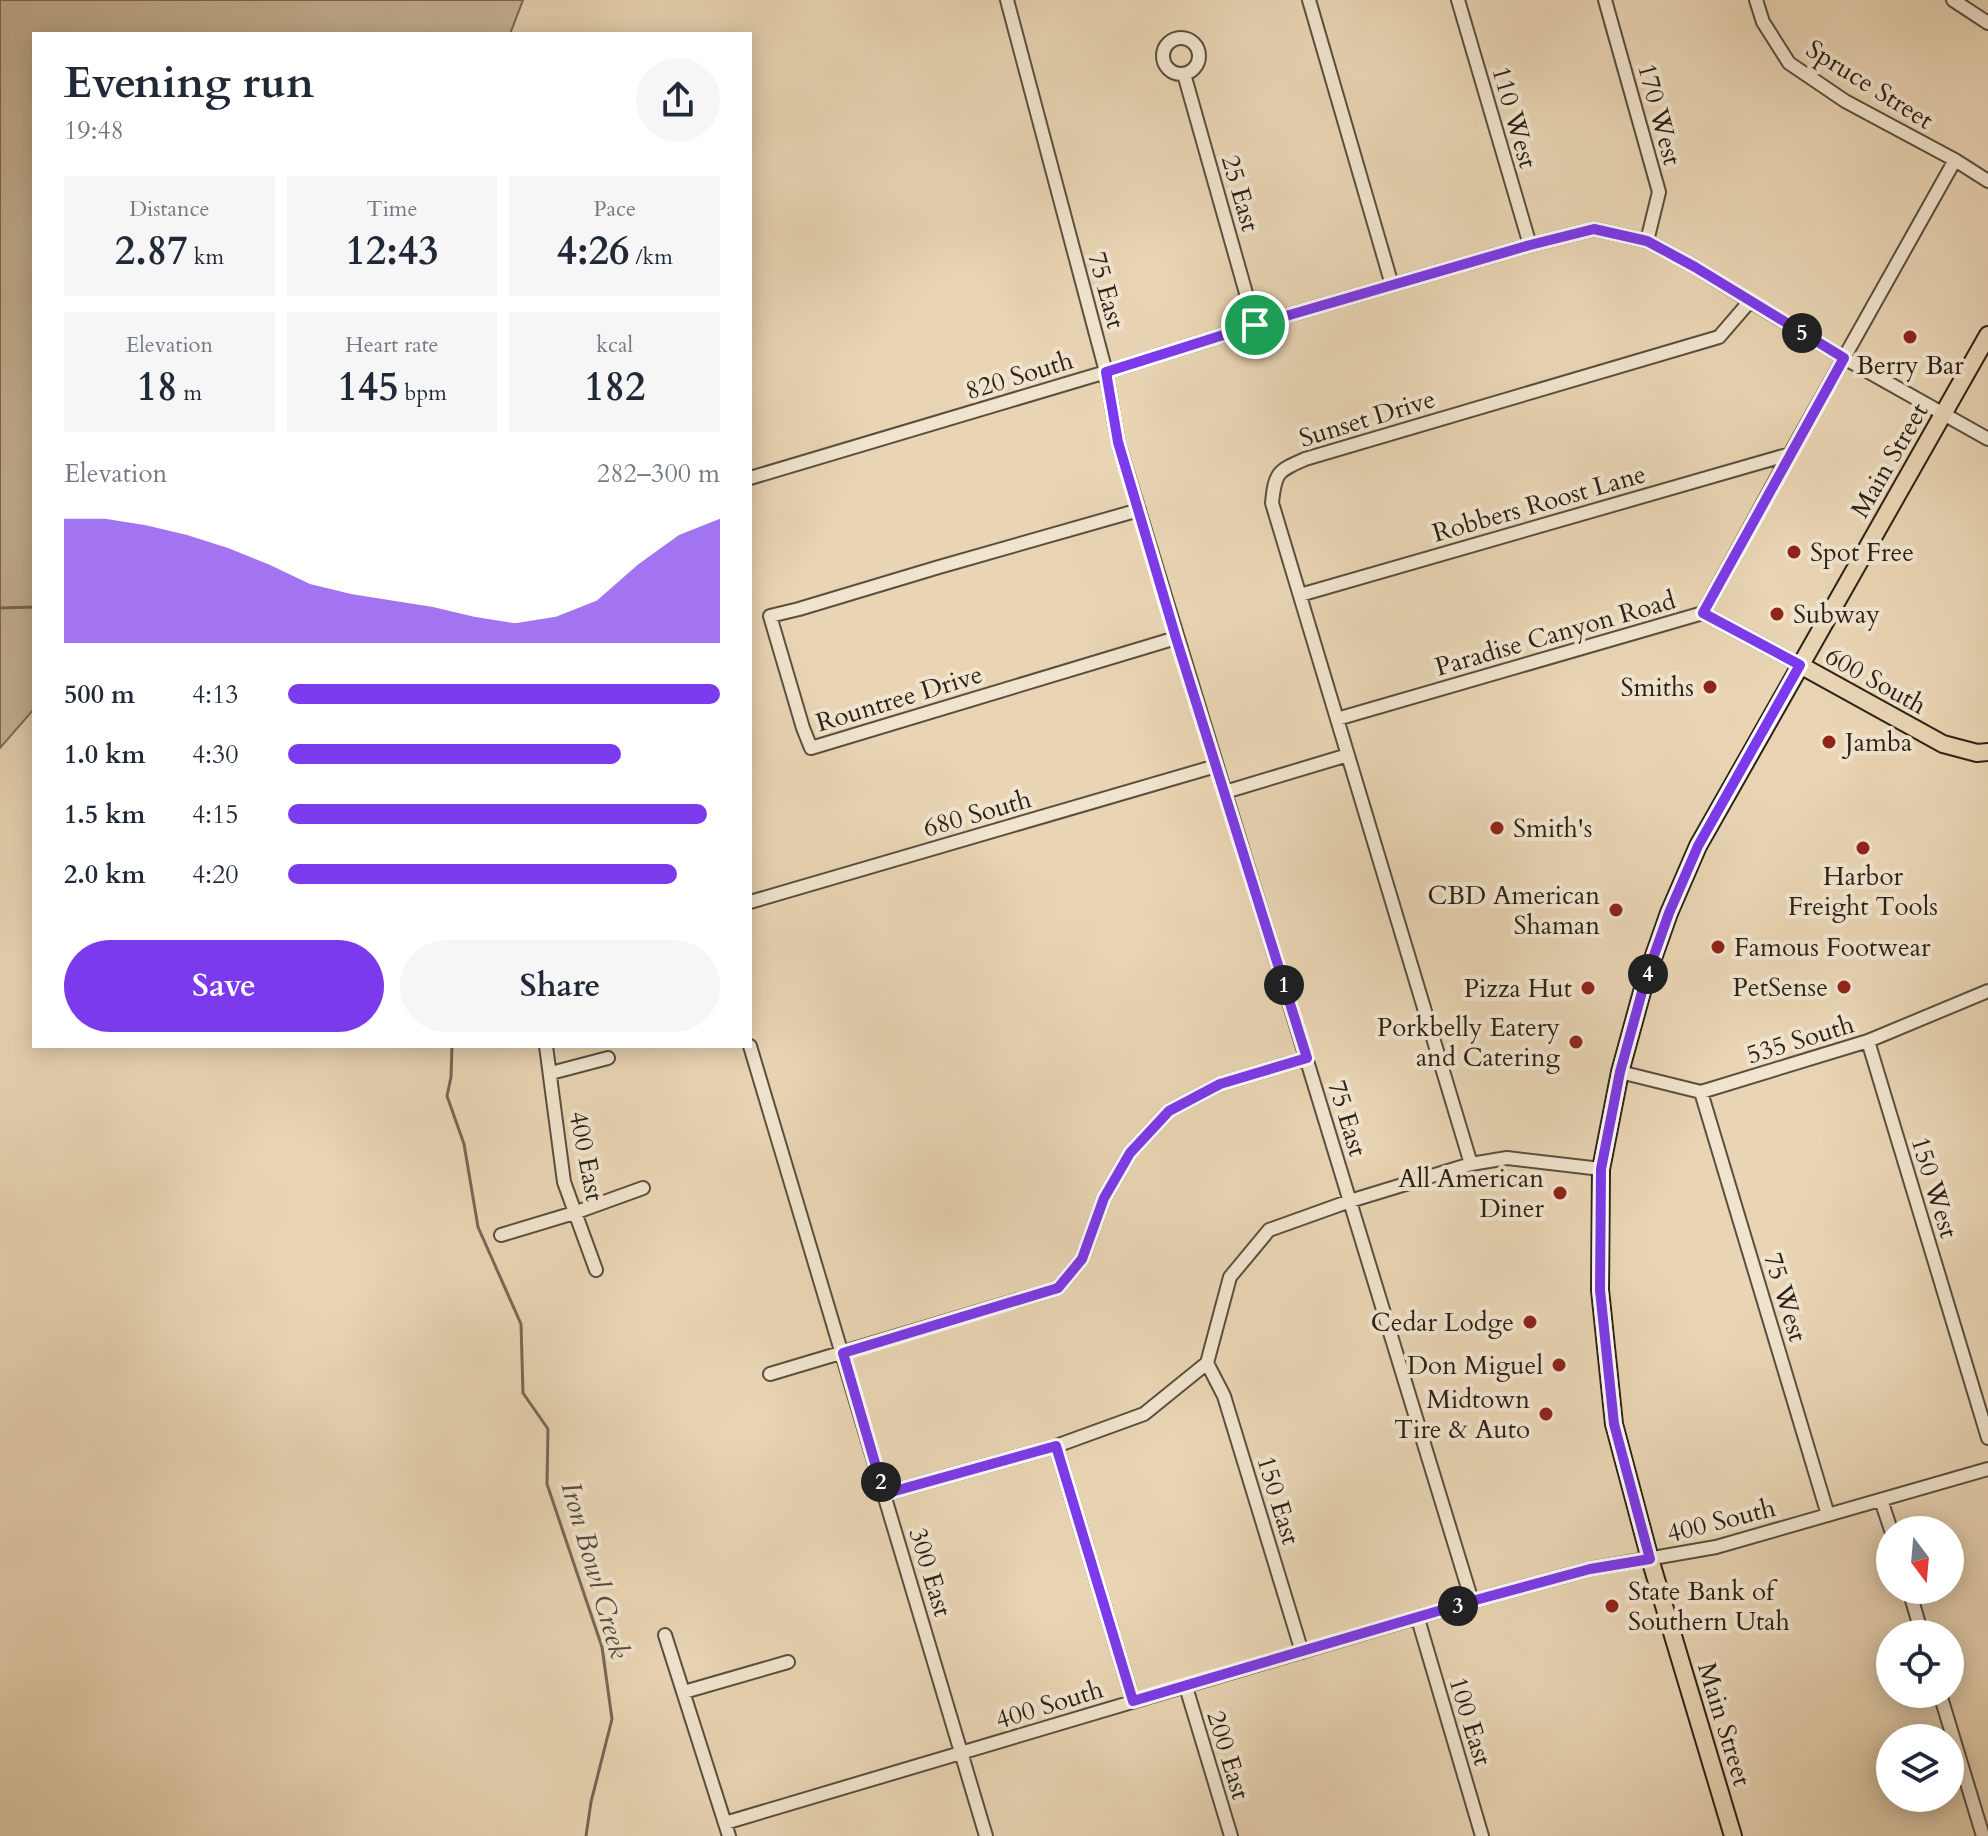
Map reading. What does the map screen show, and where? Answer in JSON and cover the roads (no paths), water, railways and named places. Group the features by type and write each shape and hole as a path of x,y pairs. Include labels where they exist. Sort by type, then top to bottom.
{"main road":[{"name":"Main Street","path":"1733,1836 1650,1559 1614,1424 1600,1290 1601,1169 1620,1072 1645,981 1669,913 1698,846 1988,335"},
{"name":"600 South","path":"1800,665 1943,744 1977,753 1988,752"}],"street":[{"name":"75 East","path":"1007,0 1106,372 1118,442 1472,1601"},
{"path":"1309,0 1392,285"},
{"name":"170 West","path":"1605,0 1659,192 1647,241"},
{"name":"Spruce Street","path":"1756,0 1763,22 1789,63 1845,101 1988,181"},
{"path":"1953,0 1988,23"},
{"name":"110 West","path":"1458,1 1530,245"},
{"name":"25 East","path":"1184,74 1255,325"},
{"name":"Paradise Canyon Road","path":"1337,719 1703,613 1955,160"},
{"name":"820 South","path":"752,477 1255,325 1594,229 1647,241 1750,301"},
{"path":"1750,301 1988,439"},
{"name":"Sunset Drive","path":"1471,1164 1272,503 1274,482 1284,469 1305,459 1719,337 1750,301"},
{"name":"Robbers Roost Lane","path":"1300,595 1790,454"},
{"name":"Rountree Drive","path":"1139,510 770,616 778,644 811,748 1176,638"},
{"name":"600 South","path":"1703,613 1800,665"},
{"path":"1225,792 1348,755"},
{"name":"680 South","path":"752,901 1216,766"},
{"name":"535 South","path":"1701,1092 1868,1041 1988,991"},
{"name":"150 West","path":"1868,1041 1988,1438"},
{"name":"400 East","path":"546,1048 564,1182 596,1270"},
{"name":"300 East","path":"751,1048 986,1836"},
{"path":"551,1073 608,1058"},
{"path":"770,1374 1058,1288 1082,1259 1104,1198 1130,1153 1169,1111 1220,1084 1307,1058"},
{"path":"1620,1072 1701,1092"},
{"name":"75 West","path":"1701,1092 1828,1515"},
{"path":"884,1494 1056,1446 1144,1414 1207,1363 1230,1277 1269,1230 1350,1201 1471,1164 1507,1158 1601,1169"},
{"path":"501,1235 643,1188"},
{"name":"150 East","path":"1207,1363 1224,1396 1302,1652"},
{"path":"1056,1446 1133,1701"},
{"name":"400 South","path":"727,1829 961,1753 1472,1601 1590,1569 1716,1547 1988,1469"},
{"path":"1881,1500 1886,1516"},
{"name":"100 East","path":"1418,1619 1482,1836"},
{"path":"665,1635 727,1829"},
{"path":"684,1692 788,1662"},
{"name":"200 East","path":"1186,1687 1231,1836"},
{"path":"1944,1708 1983,1836"}],"waterway":[{"name":"Iron Bowl Creek","path":"0,608 32,607"},
{"name":"Iron Bowl Creek","path":"452,1048 447,1096 464,1144 478,1227 521,1324 523,1393 548,1429 547,1484 602,1647 612,1719 591,1802 586,1836"}],"place":[{"name":"Berry Bar","path":"1910,337"},
{"name":"Spot Free","path":"1794,552"},
{"name":"Subway","path":"1777,614"},
{"name":"Smiths","path":"1710,687"},
{"name":"Jamba","path":"1829,742"},
{"name":"Smith's","path":"1497,828"},
{"name":"Harbor Freight Tools","path":"1863,848"},
{"name":"CBD American Shaman","path":"1616,910"},
{"name":"Famous Footwear","path":"1718,947"},
{"name":"PetSense","path":"1844,987"},
{"name":"Pizza Hut","path":"1588,988"},
{"name":"Porkbelly Eatery and Catering","path":"1576,1042"},
{"name":"All American Diner","path":"1560,1193"},
{"name":"Cedar Lodge","path":"1530,1322"},
{"name":"Don Miguel","path":"1559,1365"},
{"name":"Midtown Tire & Auto","path":"1546,1414"},
{"name":"State Bank of Southern Utah","path":"1612,1606"}]}
